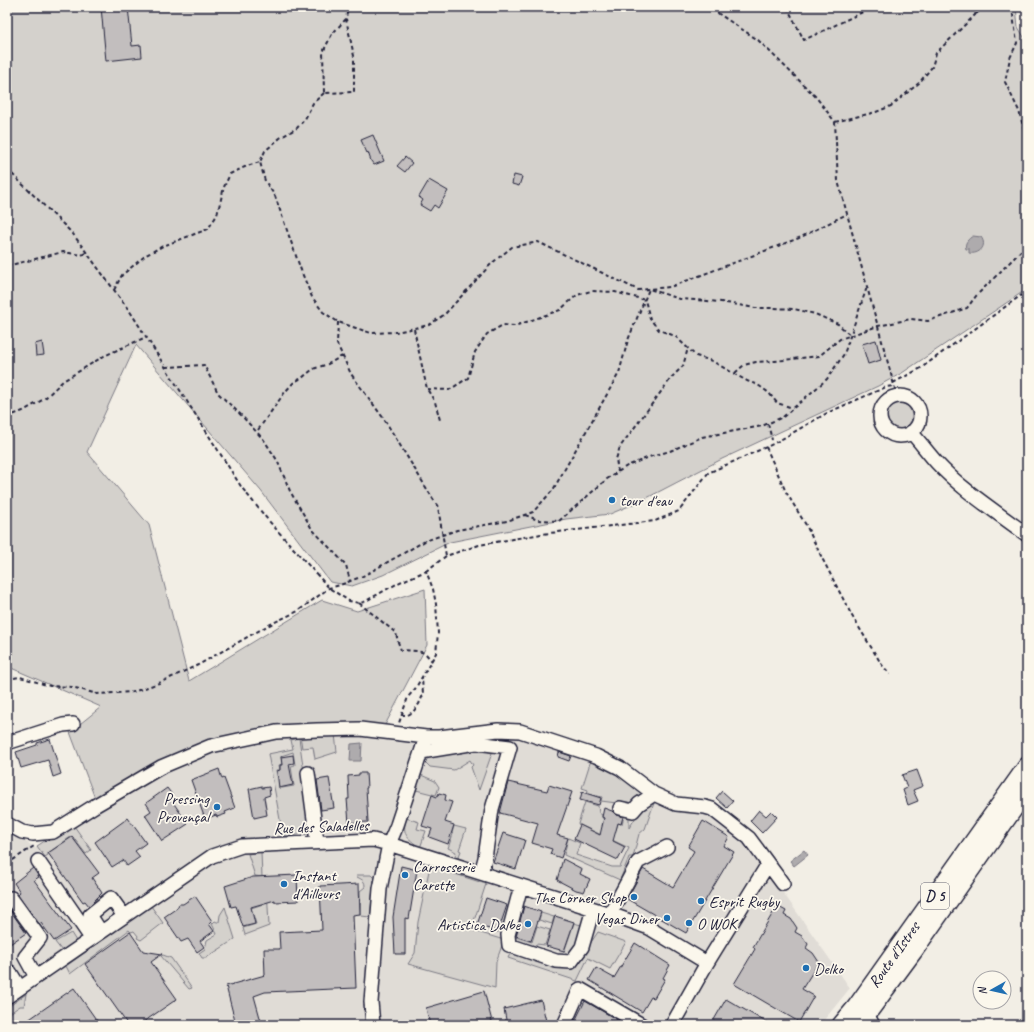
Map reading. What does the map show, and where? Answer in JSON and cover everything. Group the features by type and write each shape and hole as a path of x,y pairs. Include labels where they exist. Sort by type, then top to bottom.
{"main road":[{"name":"Route d'Istres","path":"841,1025 860,1001 1027,766"},
{"name":"Route d'Istres","path":"866,1021 1027,790"}],"street":[{"path":"895,388 915,403 920,415 916,428 905,435 899,436 892,434 882,426 880,420 882,407 886,401 891,398 895,388"},
{"path":"911,432 937,463 958,483 1027,535"},
{"path":"7,743 64,725 73,724"},
{"path":"7,824 22,832 33,834 53,832 96,805 161,768 211,746 276,732 360,729 396,732 426,737 439,737 498,730 520,731 596,756 620,768 654,794 676,804 712,809 749,838 783,884"},
{"path":"373,1025 371,1002 380,889 389,844 397,825 426,737"},
{"path":"421,752 476,743 510,747 492,809 485,858 481,873"},
{"path":"308,773 317,842"},
{"path":"620,808 633,810 654,794"},
{"name":"Rue des Saladelles","path":"7,997 212,856 242,846 317,842 373,840 389,844 610,914 649,928 707,963"},
{"path":"610,914 638,862 667,847"},
{"path":"38,861 96,935"},
{"path":"672,1025 707,963 768,864"},
{"path":"521,886 508,935 509,945 556,961 571,962 582,947 593,909"},
{"path":"11,898 40,938 25,957 36,977"},
{"path":"96,935 90,915 111,898 124,916"},
{"path":"8,972 20,988"},
{"path":"564,1025 580,989 642,1025"}],"path":[{"path":"348,7 346,19 354,56 354,92 324,93 313,103 305,119 297,128 280,138 266,151 260,162 265,181 275,196 312,297 323,312 338,322 371,333 396,332 429,325 445,314 492,263 512,246 538,242 638,290 670,287 799,238 847,214"},
{"path":"713,7 719,14 758,40 816,97 835,122 838,181 895,388"},
{"path":"787,7 804,40 873,7"},
{"path":"975,15 977,7"},
{"path":"835,122 876,112 891,106 919,83 932,67 936,53 983,7"},
{"path":"1011,7 1017,43 1010,58 1004,82 1019,111 1027,141"},
{"path":"324,93 323,52 332,34 346,19"},
{"path":"114,290 122,275 146,255 163,246 208,230 217,216 224,187 230,174 246,166 260,162"},
{"path":"7,169 74,234 146,336 242,488 278,532 329,588 349,601 359,603 364,602 400,582 426,571 446,556 479,545 541,534 655,521 679,511 708,473 766,447 827,413 886,387 895,388 1027,291"},
{"path":"735,373 744,365 756,362 819,356 840,339 878,326 911,319 928,321 967,308 976,296 1027,244"},
{"path":"7,266 63,252 82,255 86,252"},
{"path":"524,515 538,520 559,521 596,488 626,466 670,451 702,437 762,426 783,417 827,379 844,354 868,287"},
{"path":"7,679 20,677 50,686 72,687 97,694 134,692 159,683 198,664 267,626 298,611 329,588 363,576 425,541 457,530 507,521 533,512 553,490 616,379 628,340 649,289"},
{"path":"649,289 680,299 721,302 755,308 794,309 815,314 838,324 850,335"},
{"path":"427,389 449,390 468,378 475,352 487,334 503,325 516,326 560,310 577,295 591,291 615,292 645,300"},
{"path":"645,300 650,319 659,330 675,336 696,356 712,360 724,369 758,385 769,393 777,403 793,408"},
{"path":"338,322 337,344 351,374 384,419 438,507 446,556"},
{"path":"414,329 427,389 435,402 440,420"},
{"path":"7,417 23,411 44,399 63,381 104,356 146,336"},
{"path":"618,472 616,459 620,446 672,377 683,366 688,348"},
{"path":"258,430 294,382 302,378 313,369 328,364 342,356"},
{"path":"165,367 204,365 218,393 264,440 277,460 290,491 312,529 346,565 350,581"},
{"path":"768,424 772,440"},
{"path":"766,447 786,492 806,525 822,560 852,616 882,665 890,674"},
{"path":"396,732 408,697 436,653 438,633 433,589 426,571"},
{"path":"359,603 396,633 401,650 417,650 425,653 432,661"},
{"path":"401,715 408,715 413,712 419,704 423,695 422,677"},
{"path":"7,864 36,844"}],"shaded area":[{"path":"7,7 1016,7 1018,27 1027,42 1027,289 902,373 878,386 722,459 641,501 610,514 566,519 450,542 383,575 352,586 330,582 261,491 136,345 87,452 149,525 189,681 322,600 357,611 425,589 427,645 385,725 297,725 219,739 96,801 70,732 101,707 9,667 7,669 7,164 9,163 7,161"},
{"path":"973,236 981,237 983,240 983,247 976,253 969,253 969,249 966,249 966,243"},
{"path":"899,403 908,407 912,416 908,425 899,429 890,425 886,416 890,407"},
{"path":"335,734 337,752 315,759 313,747 302,748 300,735"},
{"path":"286,735 520,736 601,761 702,811 734,829 777,884 850,988 820,1025 7,1025 7,828 35,848 56,833 163,771 214,751"},
{"path":"299,738 313,834 283,836 268,754 293,749 291,740","holes":["293,752 295,765 291,766 294,786 282,788 281,775 277,776 276,770 280,770 279,765 282,764 281,756"]},
{"path":"362,743 361,761 350,761 351,744"},
{"path":"477,748 492,753 479,790 471,767 473,765 470,760 454,770 430,767 425,762 429,756"},
{"path":"593,759 600,761 648,793 632,805 601,801 602,797 587,794 588,790 582,788 590,763"},
{"path":"421,775 435,781 439,787 436,795 416,790"},
{"path":"651,801 654,803 645,829 639,834 633,857 629,857 620,880 564,855 568,838 580,843 576,855 612,867 620,867 629,848 578,824 585,802 598,806 599,813 602,815 602,818 604,818 602,826 616,830 618,823 622,824 625,812 629,813 629,828 645,803"},
{"path":"406,818 419,822 417,829 426,831 420,848 405,833"},
{"path":"72,823 91,850 86,854 72,836 48,853 45,857 37,846"},
{"path":"454,826 466,829 457,861 454,859 456,852 448,848"},
{"path":"804,850 808,855 794,866 790,861"},
{"path":"261,852 262,877 255,876 248,854"},
{"path":"430,866 486,884 471,930 504,940 496,962 495,988 408,964 415,953 418,922"},
{"path":"357,875 371,875 374,878 370,917 361,916 360,891 365,887 365,883 357,877"},
{"path":"267,887 269,926 245,935 243,928 256,924 251,908 263,904 261,899"},
{"path":"151,906 163,923 141,940 137,938 138,936 134,931 131,932 129,930 70,974 66,966"},
{"path":"225,907 235,939 206,958 202,958 199,953 205,949 207,940 217,934 212,924 215,921 219,922 220,915"},
{"path":"541,913 554,917 552,924 539,920"},
{"path":"574,923 581,925 574,954 562,958"},
{"path":"537,926 550,930 545,945 536,944 532,950 510,943 512,936 532,942"},
{"path":"598,932 626,942 610,969 588,958 577,981 508,958 511,952 581,957"},
{"path":"71,933 76,941 62,951 55,942"},
{"path":"163,955 171,958 192,988 189,989 161,956"},
{"path":"26,994 24,1006 20,1006 7,1015 7,1008"}],"building":[{"path":"101,7 128,7 132,46 141,45 142,57 106,61"},
{"path":"373,135 384,161 374,165 361,140"},
{"path":"405,157 412,163 405,172 397,166"},
{"path":"514,175 522,177 519,186 512,184"},
{"path":"429,180 448,191 438,208 434,205 430,211 420,205 423,200 419,197"},
{"path":"876,340 881,360 868,364 862,344"},
{"path":"42,342 44,355 36,356 35,344"},
{"path":"50,739 61,774 53,777 48,760 21,768 16,752"},
{"path":"559,752 571,756 569,761 558,757"},
{"path":"293,755 294,763 289,764 293,785 279,788 277,771 280,770 280,765 282,765 281,757"},
{"path":"219,769 222,779 224,778 235,808 225,812 226,814 217,817 216,815 205,819 191,780"},
{"path":"917,770 923,786 913,790 918,801 908,805 903,790 907,788 902,775"},
{"path":"359,773 366,773 368,822 349,823 347,799 349,799 348,776 359,775"},
{"path":"329,778 334,808 321,810 317,780"},
{"path":"508,782 547,791 549,785 572,792 557,835 568,838 561,858 550,854 552,849 532,843 538,823 500,813"},
{"path":"262,786 262,788 269,787 270,795 264,797 267,815 254,818 249,789"},
{"path":"167,788 173,796 170,798 188,824 162,841 145,815 151,811 146,803"},
{"path":"722,791 733,801 727,808 716,798"},
{"path":"582,792 601,798 599,805 580,800"},
{"path":"439,793 446,795 445,800 452,802 445,822 454,825 448,844 429,837 432,829 422,826 432,795 437,797"},
{"path":"604,808 623,817 621,824 618,823 613,841 625,847 618,860 574,839 580,825 600,835 604,818 602,817"},
{"path":"759,810 766,816 771,811 777,817 762,833 750,821"},
{"path":"128,818 146,843 135,851 140,857 127,866 123,860 112,867 95,842"},
{"path":"703,821 729,837 724,846 734,852 686,933 627,899 643,869 673,887 694,851 688,847"},
{"path":"503,833 525,840 516,869 493,862"},
{"path":"72,837 99,873 92,878 102,893 89,906 85,901 83,902 48,853"},
{"path":"563,859 582,869 580,874 590,879 584,892 576,890 557,880"},
{"path":"401,866 417,870 409,919 405,918 405,954 395,954 393,917"},
{"path":"33,868 39,877 34,880 71,930 54,941 41,923 39,924 18,894 20,892 14,883"},
{"path":"297,875 298,901 275,902 275,900 251,907 255,924 243,927 236,906 231,907 225,886 253,877"},
{"path":"359,884 360,914 353,915 356,988 265,992 254,996 262,1025 236,1025 226,986 265,975 264,949 280,949 279,932 322,930 320,886"},
{"path":"195,896 212,921 209,924 214,931 200,941 204,947 197,952 188,939 181,942 164,917 177,908 179,904 183,904"},
{"path":"486,898 507,905 498,932 477,925"},
{"path":"7,906 26,933 10,944 7,939"},
{"path":"524,906 541,912 531,941 516,936"},
{"path":"777,906 786,911 784,915 791,919 797,928 795,932 802,936 808,944 806,948 813,953 819,962 802,989 814,996 799,1022 734,984 755,949 753,947"},
{"path":"555,916 574,922 564,951 546,946"},
{"path":"130,932 143,951 162,954 151,962 177,999 139,1025 128,1025 85,964"},
{"path":"635,943 670,965 663,978 665,979 654,998 651,997 642,1012 589,980 596,968 614,978"},
{"path":"74,988 100,1025 21,1025"},
{"path":"484,991 493,1025 430,1025 426,1008"},
{"path":"726,999 771,1025 711,1025"},
{"path":"541,1000 547,1025 507,1025 504,1009"},
{"path":"585,1001 626,1025 573,1025"}],"place":[{"name":"tour d'eau","path":"612,500"},
{"name":"Pressing Provençal","path":"217,807"},
{"name":"Carrosserie Carette","path":"405,875"},
{"name":"Instant d'Ailleurs","path":"284,884"},
{"name":"The Corner Shop","path":"634,897"},
{"name":"Esprit Rugby","path":"701,901"},
{"name":"Vegas Diner","path":"667,918"},
{"name":"O WOK","path":"689,923"},
{"name":"Artistica Dalbe","path":"528,924"},
{"name":"Delko","path":"806,968"}]}
